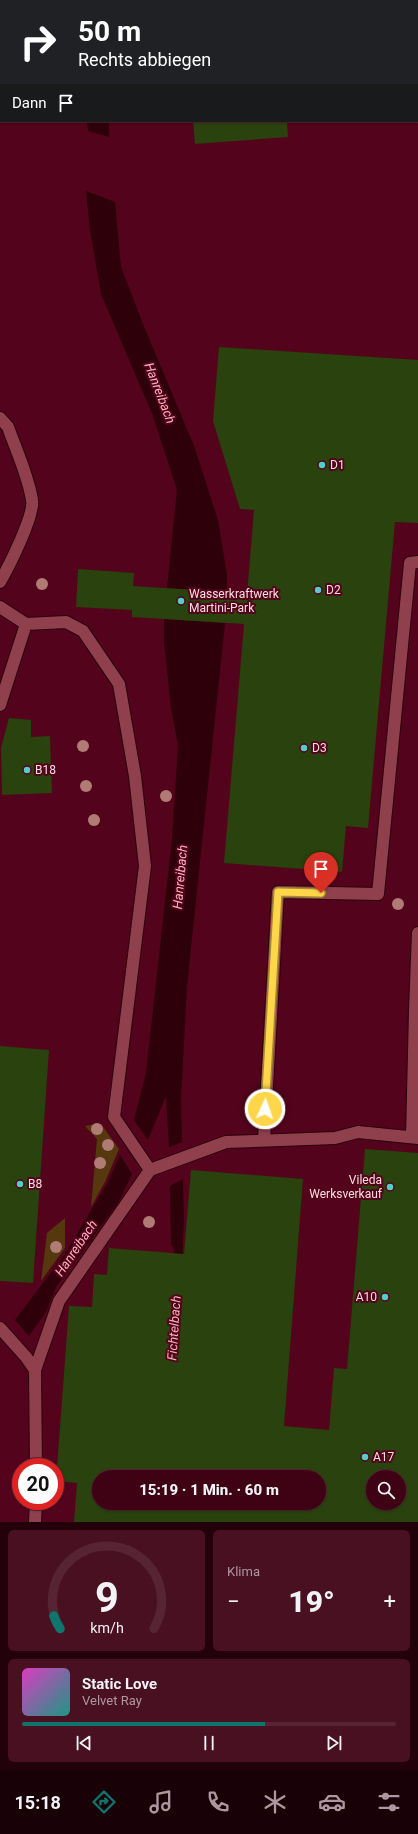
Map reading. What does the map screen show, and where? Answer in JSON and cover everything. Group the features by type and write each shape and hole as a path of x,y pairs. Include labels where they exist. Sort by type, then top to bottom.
{"lane":[{"path":"0,418 8,427 32,501 26,526 13,559 0,582"},
{"path":"264,1140 278,892 378,894 410,563 418,562"},
{"path":"0,607 26,624 66,622 83,631 119,684 135,776 145,866 114,1117 150,1170"},
{"path":"0,705 26,624"},
{"path":"36,1458 34,1370 59,1301 150,1170 226,1142 335,1138 358,1132 415,1138 418,933"},
{"path":"0,1328 26,1357 34,1370"},
{"path":"35,1522 36,1510"}],"shaded area":[{"path":"101,1124 119,1149 105,1182 91,1207 97,1139 85,1126"},
{"path":"65,1218 65,1248 41,1281 47,1233"}],"water":[{"path":"87,122 109,122 109,137 88,131"},
{"name":"Hanreibach","path":"86,191 115,202 121,267 194,446 218,520 227,575 227,592 167,588 177,490 153,416 101,294 90,230"},
{"name":"Hanreibach","path":"164,619 225,623 187,986 181,1100 182,1142 169,1147 166,1096 148,1140 134,1120 146,1073 172,839 178,745 171,708 164,641"},
{"name":"Hanreibach","path":"120,1155 132,1174 118,1203 56,1287 46,1312 29,1336 15,1320 65,1254 108,1182"},
{"name":"Fichtelbach","path":"183,1179 184,1222 176,1365 157,1470 174,1249 171,1244 170,1186"}],"building":[{"path":"193,122 287,122 288,137 195,144"},
{"path":"219,347 418,360 418,523 395,522 368,828 346,826 342,872 224,863 244,624 132,617 132,610 76,607 78,569 134,573 133,586 227,592 247,595 254,510 240,509 213,421"},
{"name":"B18","path":"9,718 31,720 31,737 50,736 52,793 2,795 1,748"},
{"name":"B8","path":"0,1046 49,1050 33,1283 0,1281"},
{"path":"365,1149 418,1153 418,1522 74,1522 77,1483 64,1482 64,1458 58,1458 69,1306 92,1307 94,1274 107,1275 109,1248 184,1254 191,1170 303,1179 284,1426 329,1430 334,1368 347,1369"}],"place":[{"name":"D1","path":"322,465"},
{"name":"D2","path":"318,590"},
{"name":"Wasserkraftwerk Martini-Park","path":"181,601"},
{"name":"D3","path":"304,748"},
{"name":"B18","path":"27,770"},
{"name":"B8","path":"20,1184"},
{"name":"Vileda Werksverkauf","path":"390,1187"},
{"name":"A10","path":"385,1297"},
{"name":"A17","path":"365,1457"}],"route":[{"path":"265,1109 278,892 321,893"}]}
